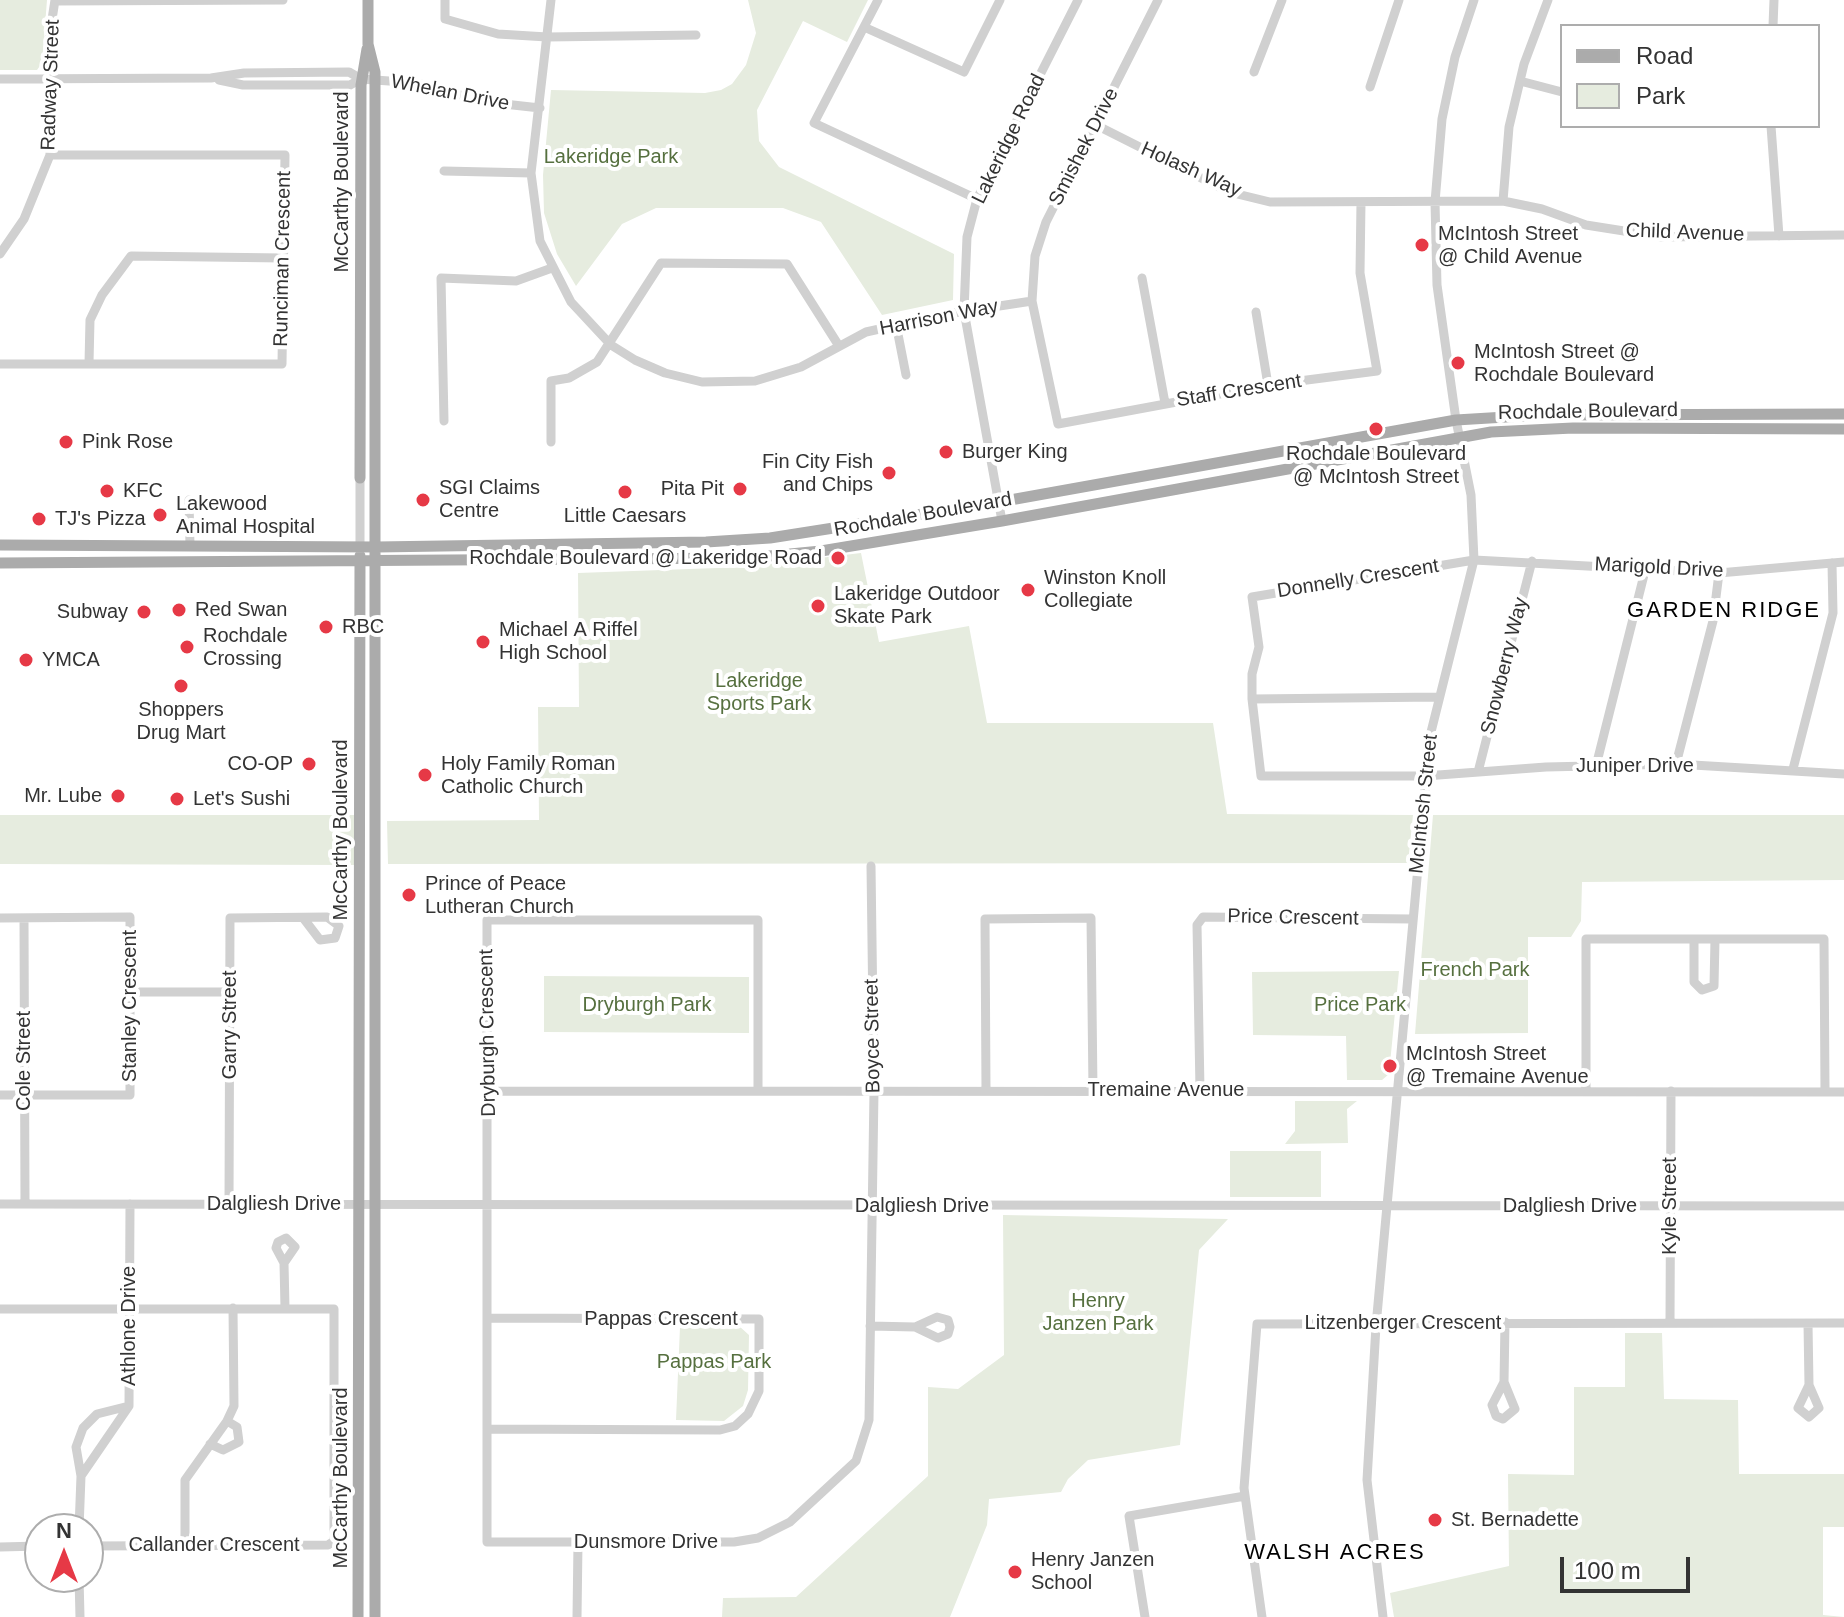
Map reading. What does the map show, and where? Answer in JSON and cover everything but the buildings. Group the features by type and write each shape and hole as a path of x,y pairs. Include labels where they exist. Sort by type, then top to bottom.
{"main road":[{"name":"McCarthy Boulevard","path":"368,0 368,44 375,79 375,1617"},
{"name":"McCarthy Boulevard","path":"360,478 361,79 368,44"},
{"name":"Rochdale Boulevard","path":"0,545 377,547 754,539 999,502 1456,420 1539,415 1844,414"},
{"name":"Rochdale Boulevard","path":"0,563 749,558 821,551 1002,521 1459,437 1573,428 1844,429"},
{"name":"McCarthy Boulevard","path":"358,1617 360,547"}],"street":[{"path":"55,0 283,0"},
{"name":"Radway Street","path":"0,254 24,219 50,155 49,39 55,0"},
{"path":"445,0 445,19 498,34 547,37 696,35"},
{"name":"Harrison Way","path":"551,0 531,173 538,228 552,268 571,302 611,345 665,373 702,382 755,381 801,367 866,332 964,311 1032,301"},
{"path":"878,0 814,123 977,199"},
{"path":"864,27 964,72 1000,0"},
{"name":"Lakeridge Road","path":"1002,521 964,311 967,237 977,199 1078,0"},
{"name":"Smishek Drive","path":"1032,301 1035,256 1046,222 1158,0"},
{"path":"1254,72 1282,0"},
{"path":"1370,87 1399,0"},
{"name":"McIntosh Street","path":"1383,1617 1367,1480 1376,1326 1425,776 1438,697 1456,640 1474,560 1475,526 1437,285 1435,202 1442,119 1455,57 1474,0"},
{"path":"1503,201 1509,127 1520,81 1548,0"},
{"path":"1773,24 1774,0"},
{"name":"Whelan Drive","path":"0,79 211,78 244,73 349,72 361,79 417,83 486,102 540,108"},
{"path":"1520,81 1560,91"},
{"name":"Holash Way","path":"1096,125 1229,192 1270,202 1435,202"},
{"path":"1771,128 1779,236"},
{"name":"Runciman Crescent","path":"0,364 282,364 285,155 50,155"},
{"path":"444,171 531,173"},
{"name":"Child Avenue","path":"1435,202 1503,201 1624,233 1662,237 1844,235"},
{"name":"Staff Crescent","path":"1032,301 1058,424 1268,385 1377,371 1360,273 1361,202"},
{"path":"89,363 90,320 102,295 131,256 283,258"},
{"path":"551,442 551,381 569,378 597,362 611,345 661,263 787,264 839,346"},
{"path":"444,421 441,278 516,281 552,268"},
{"path":"1142,278 1165,403"},
{"path":"1256,312 1268,385"},
{"path":"896,324 906,375"},
{"name":"McCarthy Boulevard","path":"360,478 360,547"},
{"path":"189,500 190,546"},
{"name":"Marigold Drive","path":"1474,560 1719,573 1844,562"},
{"name":"Donnelly Crescent","path":"1425,776 1261,776 1252,699 1252,674 1259,647 1252,597 1474,560"},
{"name":"Snowberry Way","path":"1478,772 1532,561"},
{"path":"1793,769 1833,613 1832,563"},
{"path":"1596,766 1645,571"},
{"path":"1676,764 1713,621 1719,573"},
{"path":"1252,699 1438,697"},
{"name":"Juniper Drive","path":"1425,776 1676,764 1844,774"},
{"name":"Boyce Street","path":"870,1205 874,1091 871,866"},
{"name":"Stanley Crescent","path":"24,918 130,917 130,1095 24,1095"},
{"name":"Price Crescent","path":"1200,1090 1197,925 1203,917 1413,919"},
{"path":"0,918 24,918"},
{"name":"Cole Street","path":"24,918 25,1204"},
{"name":"Garry Street","path":"229,1204 230,918 304,919"},
{"path":"986,1091 985,919 1091,918 1093,1090"},
{"name":"Dryburgh Crescent","path":"487,1205 487,920 758,920 758,1091"},
{"path":"1586,1091 1586,939 1824,939 1825,1091"},
{"path":"1694,939 1694,982 1702,990 1714,986 1715,939"},
{"path":"130,992 230,992"},
{"name":"Tremaine Avenue","path":"489,1091 1844,1092"},
{"name":"Kyle Street","path":"1670,1321 1671,1091"},
{"path":"0,1095 24,1095"},
{"name":"Dalgliesh Drive","path":"0,1204 1844,1206"},
{"name":"Athlone Drive","path":"81,1476 129,1406 130,1204"},
{"name":"Dunsmore Drive","path":"487,1205 487,1542 578,1543 734,1542 758,1538 790,1522 856,1461 869,1420 870,1205"},
{"path":"284,1263 285,1308"},
{"path":"185,1546 185,1480 227,1421 234,1406 233,1308"},
{"name":"Callander Crescent","path":"0,1309 334,1309 334,1541 328,1545 104,1546"},
{"name":"Pappas Crescent","path":"487,1318 759,1319 759,1391 748,1414 735,1426 720,1430 487,1429"},
{"path":"1504,1382 1505,1322"},
{"name":"Litzenberger Crescent","path":"1262,1617 1245,1496 1257,1324 1844,1323"},
{"path":"1808,1324 1809,1385"},
{"path":"870,1326 915,1327"},
{"path":"80,1513 81,1476 76,1447 83,1428 97,1414 129,1406"},
{"path":"210,1444 223,1450 239,1442 237,1427 227,1421"},
{"path":"1145,1617 1129,1516 1245,1496"},
{"path":"577,1617 578,1543"},
{"path":"0,1547 24,1546"},
{"path":"79,1593 80,1617"}],"green space":[{"path":"0,0 47,0 42,63 37,70 0,70"},
{"name":"Lakeridge Park","path":"748,0 868,0 847,42 803,21 757,110 759,141 779,167 954,254 953,300 882,315 821,222 783,208 656,208 622,224 576,286 557,254 544,213 543,175 551,90 705,93 721,90 732,84 746,65 756,33"},
{"name":"Lakeridge Sports Park","path":"861,553 879,642 969,626 987,723 1213,723 1227,814 1413,815 1408,863 388,864 387,821 539,820 538,707 579,707 578,573 745,567"},
{"path":"0,815 354,815 356,865 0,864"},
{"name":"French Park","path":"1433,815 1844,815 1844,880 1582,882 1581,921 1571,937 1528,937 1528,1033 1415,1034"},
{"name":"Price Park","path":"1399,971 1389,1074 1382,1080 1347,1080 1346,1036 1253,1035 1252,972"},
{"name":"Dryburgh Park","path":"544,976 749,977 749,1033 544,1032"},
{"path":"1295,1101 1357,1101 1347,1109 1348,1143 1285,1144 1295,1131"},
{"path":"1230,1151 1321,1151 1321,1197 1230,1197"},
{"name":"Henry Janzen Park","path":"1003,1215 1228,1219 1199,1250 1180,1445 1088,1460 1068,1479 1061,1492 989,1499 987,1525 950,1617 722,1617 723,1598 796,1597 928,1476 928,1387 958,1389 1004,1355"},
{"name":"Pappas Park","path":"739,1326 749,1335 748,1390 743,1406 724,1421 676,1420 680,1327"},
{"path":"1625,1333 1662,1333 1664,1399 1738,1400 1739,1474 1844,1474 1844,1527 1823,1527 1823,1615 1844,1617 1394,1617 1390,1593 1509,1566 1508,1474 1574,1475 1574,1387 1625,1387"}],"place":[{"name":"McIntosh Street @ Child Avenue","path":"1422,245"},
{"name":"McIntosh Street @ Rochdale Boulevard","path":"1458,363"},
{"name":"Rochdale Boulevard @ McIntosh Street","path":"1376,429"},
{"name":"Pink Rose","path":"66,442"},
{"name":"Burger King","path":"946,452"},
{"name":"Fin City Fish and Chips","path":"889,473"},
{"name":"Pita Pit","path":"740,489"},
{"name":"KFC","path":"107,491"},
{"name":"Little Caesars","path":"625,492"},
{"name":"SGI Claims Centre","path":"423,500"},
{"name":"Lakewood Animal Hospital","path":"160,515"},
{"name":"TJ's Pizza","path":"39,519"},
{"name":"Rochdale Boulevard @ Lakeridge Road","path":"838,558"},
{"name":"Winston Knoll Collegiate","path":"1028,590"},
{"name":"Lakeridge Outdoor Skate Park","path":"818,606"},
{"name":"Red Swan","path":"179,610"},
{"name":"Subway","path":"144,612"},
{"name":"RBC","path":"326,627"},
{"name":"Michael A Riffel High School","path":"483,642"},
{"name":"Rochdale Crossing","path":"187,647"},
{"name":"YMCA","path":"26,660"},
{"name":"Shoppers Drug Mart","path":"181,686"},
{"name":"CO-OP","path":"309,764"},
{"name":"Holy Family Roman Catholic Church","path":"425,775"},
{"name":"Mr. Lube","path":"118,796"},
{"name":"Let's Sushi","path":"177,799"},
{"name":"Prince of Peace Lutheran Church","path":"409,895"},
{"name":"McIntosh Street @ Tremaine Avenue","path":"1390,1066"},
{"name":"St. Bernadette","path":"1435,1520"},
{"name":"Henry Janzen School","path":"1015,1572"}],"district":[{"name":"GARDEN RIDGE","path":"1724,611"},
{"name":"WALSH ACRES","path":"1335,1553"}]}
